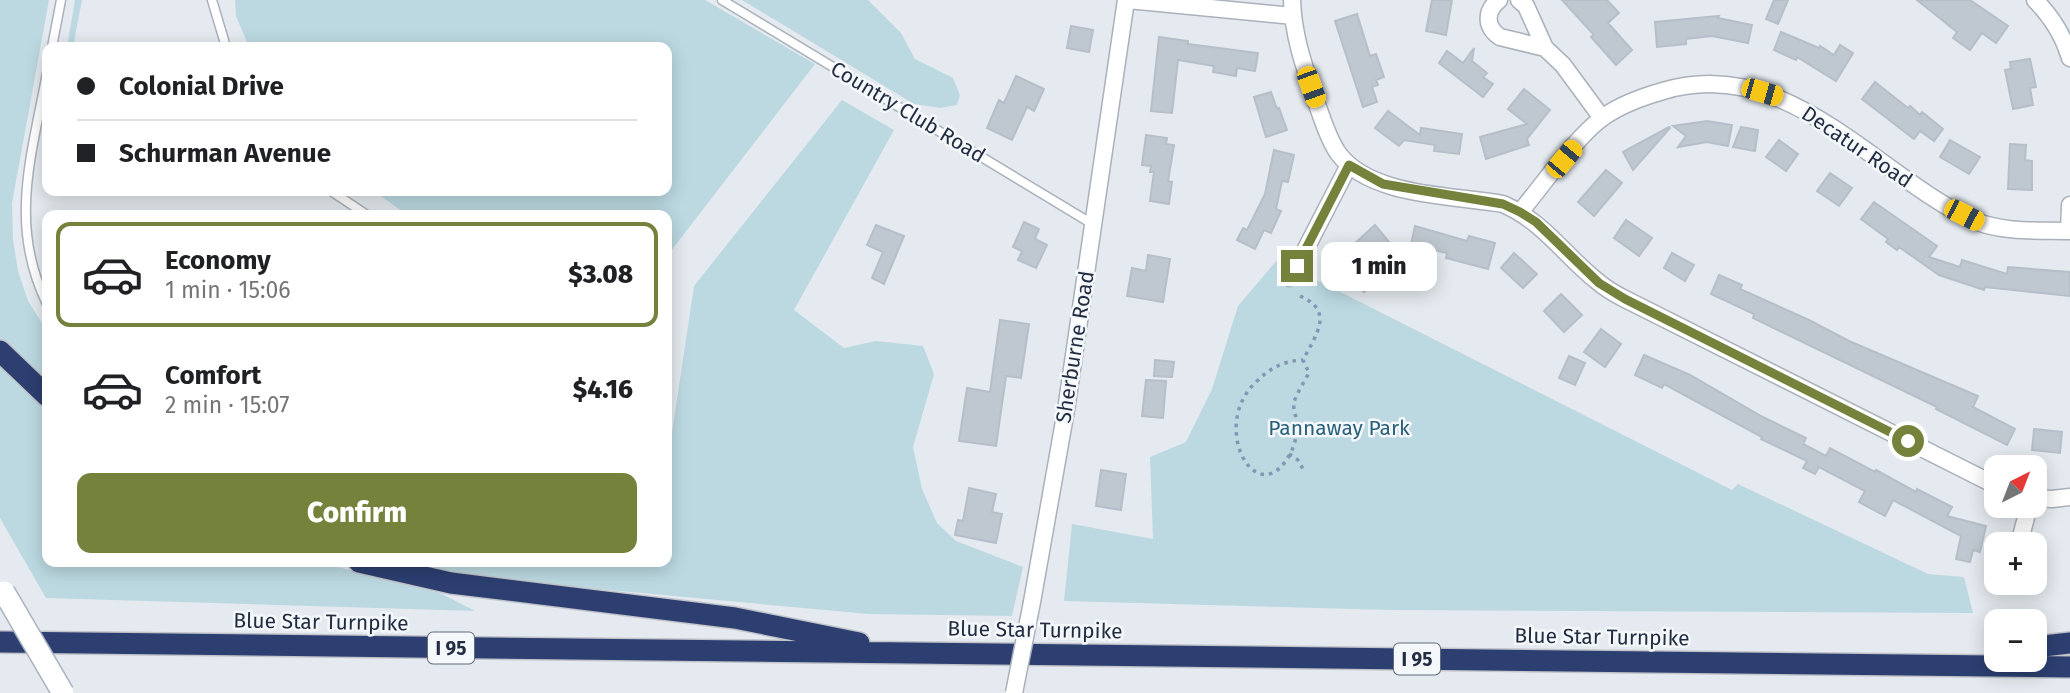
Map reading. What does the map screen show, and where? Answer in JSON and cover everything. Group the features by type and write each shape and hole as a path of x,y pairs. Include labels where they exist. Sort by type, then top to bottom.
{"highway":[{"path":"0,351 42,391"},
{"path":"381,567 451,583 735,618 902,653"},
{"name":"Blue Star Turnpike","path":"0,642 2070,667"},
{"path":"2047,646 2070,643"},
{"path":"1933,665 1984,655"}],"main road":[{"path":"4,592 64,693"}],"street":[{"name":"Sherburne Road","path":"1014,693 1066,410 1127,0"},
{"path":"1127,0 1292,8 1305,71 1329,138 1349,165 1383,184 1503,204 1520,212 1536,222 1599,283 1625,299 1984,479"},
{"path":"1499,0 1489,12 1488,20 1494,33 1500,37 1545,48"},
{"path":"1519,0 1526,6 1545,48 1563,65 1602,118"},
{"path":"2035,0 2050,16 2065,41 2070,58"},
{"name":"Decatur Road","path":"1520,212 1579,141 1602,118 1643,97 1687,84 1718,83 1777,97 1808,113 1922,190 1976,222 2024,230 2069,231"},
{"path":"1297,266 1349,165"},
{"path":"2069,231 2070,205"},
{"path":"2048,499 2070,497"}],"lane":[{"path":"53,42 61,0"},
{"path":"212,0 225,42"},
{"name":"Country Club Road","path":"722,0 1094,225"},
{"path":"42,99 24,205 28,248 42,292"},
{"path":"338,196 360,210"},
{"path":"1289,282 1297,266"}],"path":[{"path":"1300,296 1317,307 1321,318 1303,360"},
{"path":"1303,360 1309,373 1294,401 1296,435 1289,454 1275,472 1268,475 1254,472 1248,467 1239,448 1235,424 1243,397 1265,373 1280,364 1303,360"},
{"path":"1289,454 1298,460 1303,469"}],"green space":[{"path":"0,0 49,0 12,203 13,240 18,271 28,301 42,323 42,378 0,338"},
{"path":"75,0 82,0 74,42 68,42"},
{"path":"235,0 705,0 815,64 672,250 672,210 400,210 381,196 672,196 672,42 247,42 236,16"},
{"path":"742,0 868,0 901,33 915,59 953,78 960,95 957,105 940,108 914,104"},
{"path":"842,100 894,130 794,310 844,348 876,341 923,346 934,374 913,447 922,489 937,523 956,541 1023,567 1012,616 869,614 477,578 419,567 672,567 672,433 694,286"},
{"name":"Pannaway Park","path":"1277,260 1732,490 1738,484 1928,574 1964,577 1973,613 1391,610 1064,601 1072,524 1153,539 1150,457 1186,442 1212,389 1238,306"},
{"path":"0,363 42,401 42,567 337,567 440,593 475,611 46,598 0,518"}],"building":[{"path":"1432,0 1452,0 1446,35 1426,31"},
{"path":"1562,0 1607,0 1619,13 1608,23 1632,50 1616,65 1591,37 1594,35"},
{"path":"1774,0 1788,0 1778,24 1766,19"},
{"path":"1917,0 1970,0 2008,26 1996,43 1982,33 1970,50 1953,38 1957,32"},
{"path":"1357,14 1370,56 1376,54 1384,77 1376,80 1378,85 1372,87 1377,102 1363,107 1335,21"},
{"path":"1719,16 1718,18 1752,25 1748,43 1712,36 1686,39 1686,44 1657,47 1655,22"},
{"path":"1071,26 1093,30 1089,52 1067,48"},
{"path":"1781,32 1819,48 1820,46 1834,55 1840,45 1853,53 1836,81 1797,57 1796,60 1774,50"},
{"path":"1159,37 1188,41 1188,44 1258,53 1255,71 1237,68 1236,76 1213,72 1214,66 1178,60 1172,113 1151,111"},
{"path":"1474,48 1472,61 1487,73 1483,77 1493,84 1483,97 1439,63 1447,51 1463,63"},
{"path":"2030,59 2036,87 2030,88 2033,105 2013,109 2005,70 2011,69 2010,62"},
{"path":"1016,76 1044,89 1034,111 1027,107 1012,140 987,128 999,100 1004,103"},
{"path":"1875,82 1908,108 1910,106 1920,115 1922,112 1943,129 1934,141 1920,131 1914,139 1862,99"},
{"path":"1524,89 1550,110 1527,139 1529,145 1486,159 1480,137 1527,124 1508,109"},
{"path":"1271,92 1287,130 1266,137 1254,97"},
{"path":"1388,111 1420,135 1421,128 1462,134 1459,154 1434,151 1435,145 1404,140 1399,146 1375,128"},
{"path":"1707,121 1732,125 1728,146 1707,142 1678,147 1686,136 1673,126"},
{"path":"1741,127 1758,130 1755,151 1733,147"},
{"path":"1670,128 1633,170 1623,152"},
{"path":"1146,135 1167,138 1166,144 1174,145 1168,181 1172,182 1169,204 1150,201 1154,172 1150,172 1151,166 1142,165"},
{"path":"1779,140 1798,154 1786,171 1766,157"},
{"path":"1950,140 1980,157 1969,174 1940,157"},
{"path":"2010,144 2026,145 2025,160 2032,161 2032,190 2008,189"},
{"path":"1274,150 1294,155 1288,182 1282,181 1276,209 1281,211 1271,233 1264,230 1255,249 1237,240 1243,228 1247,230 1265,194"},
{"path":"1606,170 1622,183 1594,216 1578,202"},
{"path":"1830,173 1852,188 1839,206 1817,191"},
{"path":"1874,202 1937,246 1929,257 1960,267 1962,260 2007,274 2008,267 2070,272 2070,296 1985,287 1984,290 1939,275 1899,247 1897,250 1886,242 1888,239 1861,219"},
{"path":"1626,220 1652,238 1639,256 1614,238"},
{"path":"1024,222 1039,229 1035,239 1047,245 1036,268 1018,260 1022,251 1013,247"},
{"path":"876,225 904,236 884,284 872,278 883,252 867,245"},
{"path":"1375,225 1389,242 1367,261 1353,245"},
{"path":"1415,226 1467,241 1469,236 1495,243 1488,269 1446,258 1447,253 1411,245"},
{"path":"1514,253 1537,274 1523,288 1501,268"},
{"path":"1672,253 1694,265 1685,281 1664,268"},
{"path":"1148,255 1170,259 1163,302 1127,296 1132,268 1146,271"},
{"path":"1364,266 1377,281 1364,292 1352,277"},
{"path":"1719,275 1742,285 1740,289 1849,341 1978,396 1973,407 2015,429 2007,445 1936,409 1937,407 1753,318 1754,314 1711,294"},
{"path":"1561,294 1582,315 1564,332 1544,311"},
{"path":"1000,320 1029,324 1021,378 1006,376 996,446 959,441 967,388 990,392"},
{"path":"1601,329 1621,344 1605,367 1584,352"},
{"path":"1644,355 1690,375 1761,416 1806,438 1803,444 1826,456 1830,448 1916,492 1917,489 1952,507 1947,516 1986,526 1980,552 1973,550 1970,562 1956,559 1961,536 1893,500 1885,516 1859,502 1865,491 1819,467 1815,474 1803,468 1807,461 1761,439 1762,437 1664,384 1662,388 1635,375"},
{"path":"1569,356 1585,363 1575,385 1559,378"},
{"path":"1155,360 1174,362 1172,377 1154,376"},
{"path":"1146,380 1166,381 1163,418 1142,416"},
{"path":"2034,429 2062,432 2060,453 2032,450"},
{"path":"1101,470 1126,474 1121,510 1096,506"},
{"path":"969,488 996,494 992,512 1002,514 996,543 955,535 958,520 963,521"}],"route":[{"path":"1297,266 1349,165 1383,184 1503,204 1536,222 1578,265 1599,283 1625,299 1908,441"}]}
